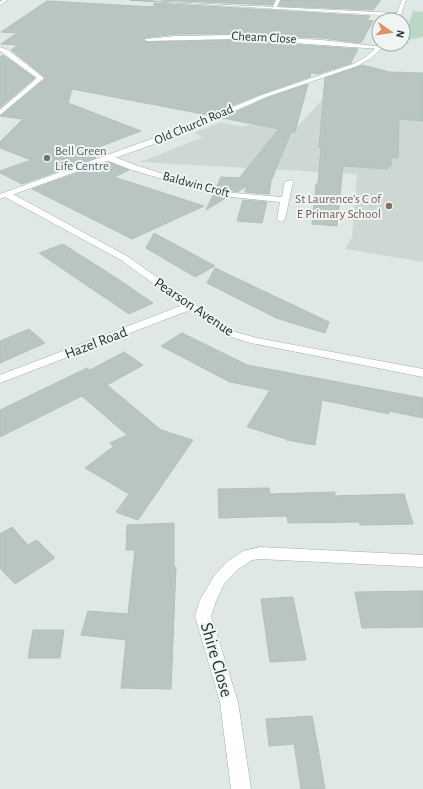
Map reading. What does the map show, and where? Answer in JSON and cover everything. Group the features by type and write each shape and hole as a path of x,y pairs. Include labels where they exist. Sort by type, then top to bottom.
{"street":[{"path":"0,4 6,0"},
{"path":"132,0 274,8 371,16"},
{"path":"274,8 278,0"},
{"path":"400,12 404,0"},
{"name":"Cheam Close","path":"147,39 191,36 244,36 371,45"},
{"path":"0,49 6,50 41,78 0,113"},
{"name":"Old Church Road","path":"4,196 179,132 264,96 355,65 368,58 375,52"},
{"name":"Baldwin Croft","path":"109,158 135,168 221,194 285,200"},
{"path":"281,219 289,182"},
{"name":"Pearson Avenue","path":"4,196 124,258 228,333 239,337 423,373"},
{"name":"Hazel Road","path":"0,379 191,306"},
{"name":"Shire Close","path":"241,789 229,702 203,616 208,600 220,580 232,566 248,555 260,553 423,561"}],"shaded area":[{"name":"St Laurence's C of E Primary School","path":"325,97 423,104 423,262 345,249 352,238 357,174 140,162 203,137 194,133 221,122 243,127 252,124 298,126"}],"green space":[{"path":"413,11 423,12 423,37 411,39 411,17"}],"building":[{"path":"161,0 274,0 272,5"},
{"path":"281,0 381,0 373,10 279,6"},
{"path":"47,1 154,7 154,3 370,16 367,20 371,21 371,25 361,43 322,38 234,34 176,34 144,38 143,39 147,42 234,40 358,49 351,62 352,63 318,74 311,73 310,77 208,115 72,89 68,103 141,131 83,153 96,158 22,184 0,173 0,171 31,160 0,148 0,142 23,119 0,116 46,78 11,50 18,45 1,44 17,33 1,32"},
{"path":"3,55 35,78 0,108 0,57"},
{"path":"363,65 389,72 423,73 423,121 399,119 398,158 391,157 391,166 389,166 388,169 343,166 337,226 312,224 316,184 318,184 321,147 319,147 325,78"},
{"path":"308,84 295,132 291,132 271,181 269,194 245,192 247,186 237,192 216,188 221,177 239,178 279,129 222,118 267,98"},
{"path":"108,162 129,170 114,177 204,206 132,239 32,189"},
{"path":"213,195 226,198 206,210"},
{"path":"243,200 267,202 262,223 237,221"},
{"path":"154,233 215,266 195,277 146,248"},
{"path":"63,244 153,303 129,314 39,253"},
{"path":"215,268 329,322 325,333 276,318 207,283"},
{"path":"29,329 45,343 0,363 0,341"},
{"path":"182,333 247,365 423,398 423,418 389,411 389,414 322,400 315,445 286,440 247,427 270,390 230,382 161,346"},
{"path":"124,352 143,365 107,385 161,430 193,440 138,520 116,512 129,494 85,468 113,447 110,443 127,435 82,396 0,437 0,410 87,368 90,370"},
{"path":"269,488 270,494 335,492 335,496 404,494 413,524 360,525 359,522 288,523 287,516 219,518 218,489"},
{"path":"174,523 174,567 176,567 171,689 121,688 126,640 81,635 88,611 128,614 135,550 126,550 127,525"},
{"path":"12,527 28,545 37,540 55,558 15,584 0,568 0,534"},
{"path":"423,591 423,627 362,628 355,592"},
{"path":"293,597 306,660 270,662 261,599"},
{"path":"33,630 64,630 60,658 28,658"},
{"path":"312,716 325,789 301,789 294,744 269,746 266,719"}],"place":[{"name":"Bell Green Life Centre","path":"47,158"},
{"name":"St Laurence's C of E Primary School","path":"389,206"}]}
